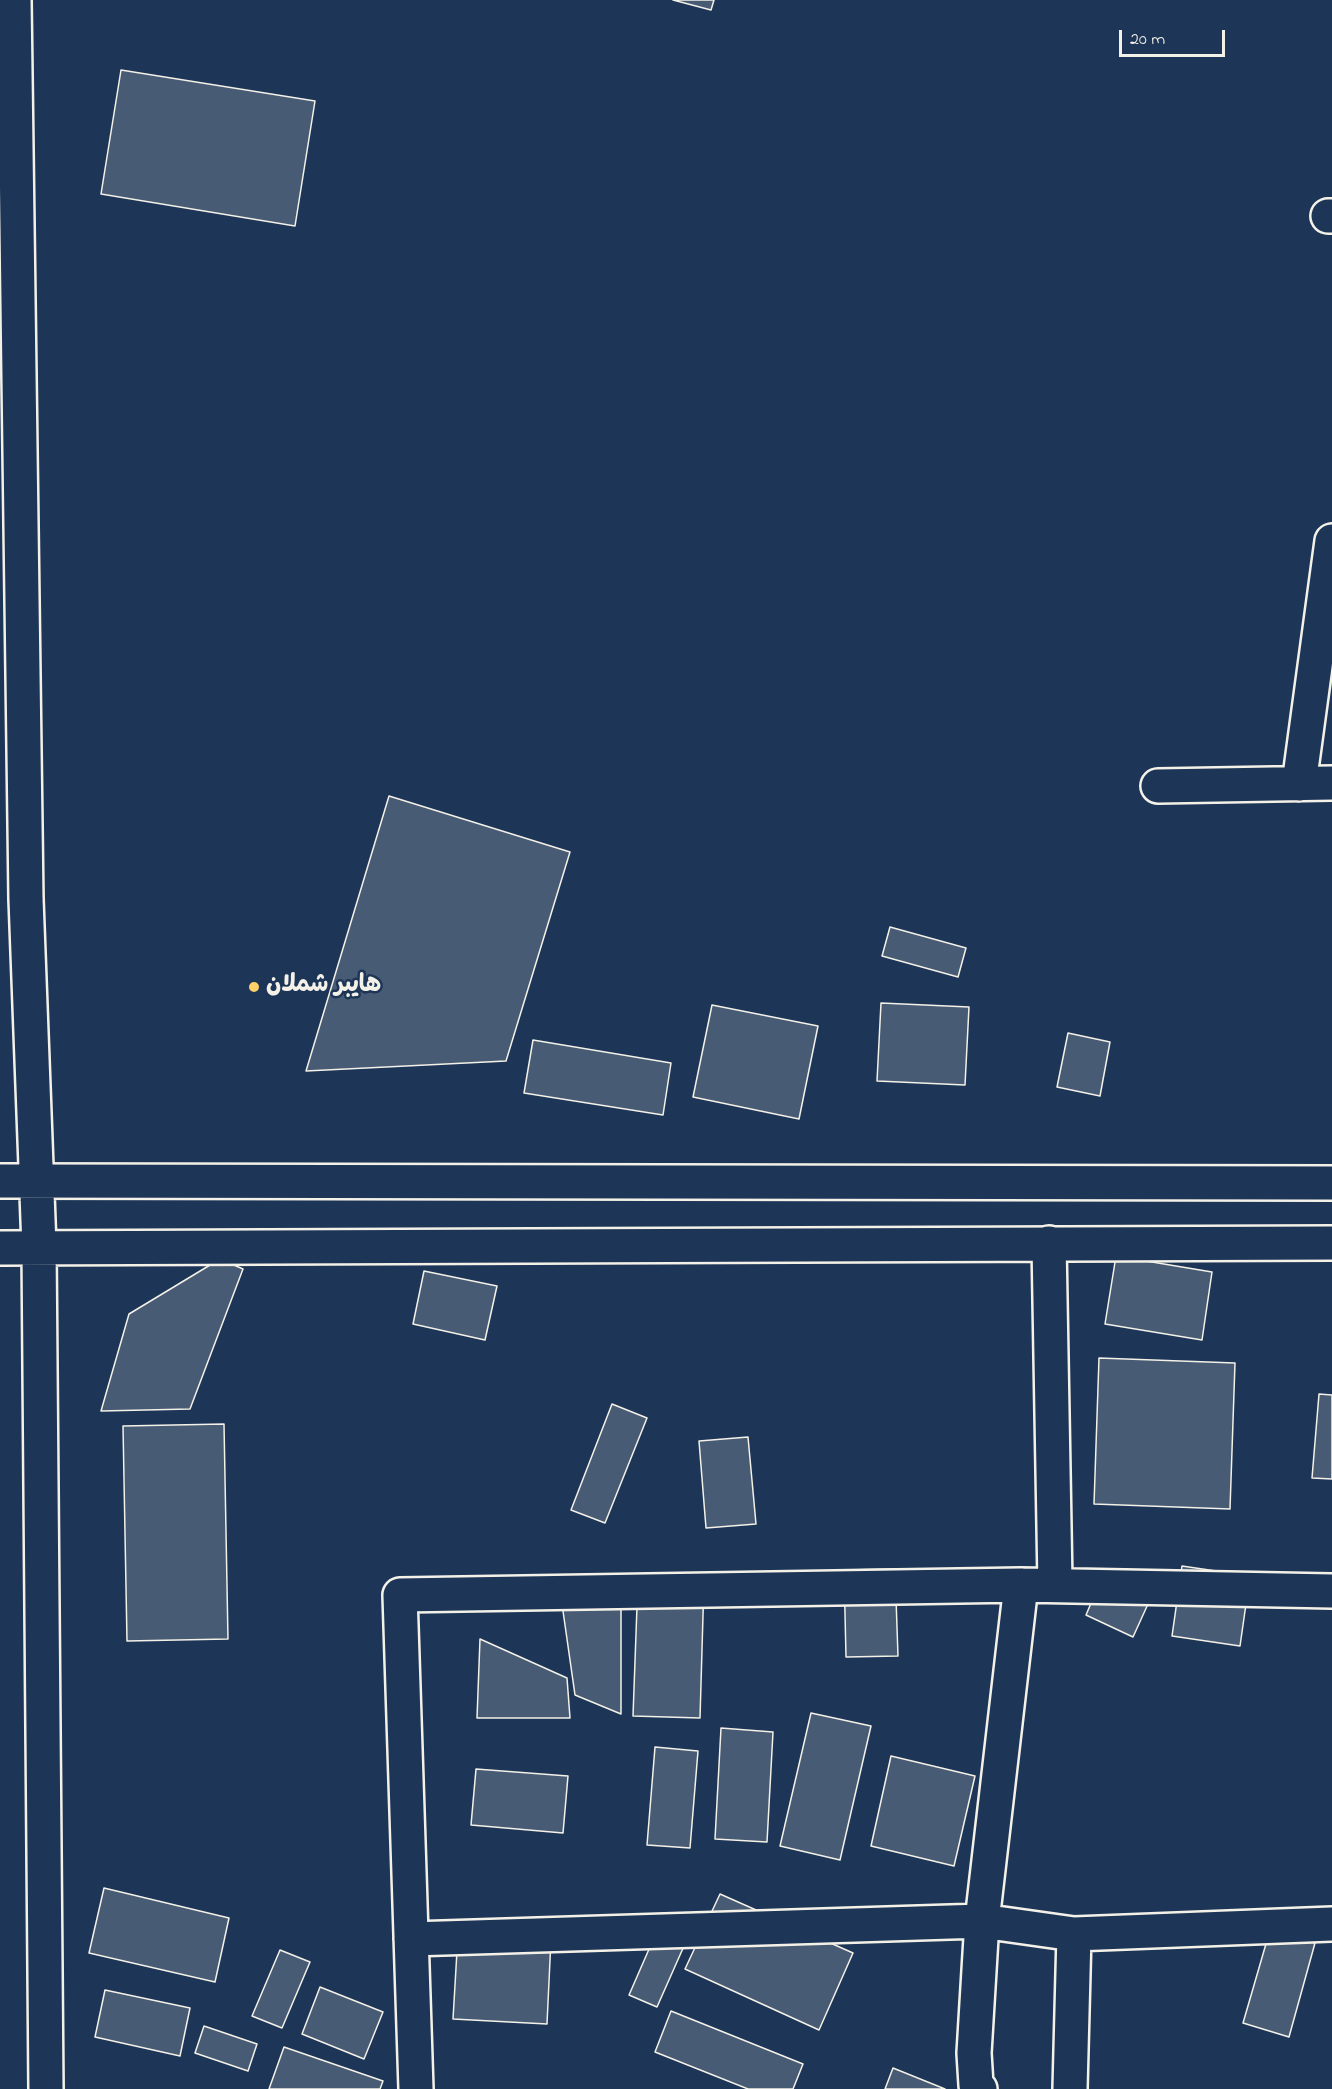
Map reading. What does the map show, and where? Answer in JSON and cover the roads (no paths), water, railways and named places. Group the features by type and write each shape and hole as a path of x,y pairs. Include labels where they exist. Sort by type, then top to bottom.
{"street":[{"path":"14,0 26,899 39,1247 46,2089"},
{"path":"1299,784 1332,541"},
{"path":"1158,786 1332,783"},
{"path":"0,1181 1332,1183"},
{"path":"1049,1243 1055,1584"},
{"path":"0,1248 1332,1243"},
{"path":"416,2089 400,1595 1055,1584 1332,1592"},
{"path":"980,2089 976,2085 974,2053 982,1921 1021,1585"},
{"path":"411,1939 982,1921 1074,1934 1332,1924"},
{"path":"1070,2089 1074,1934"}],"place":[{"name":"هايبر شملان","path":"254,987"}]}
